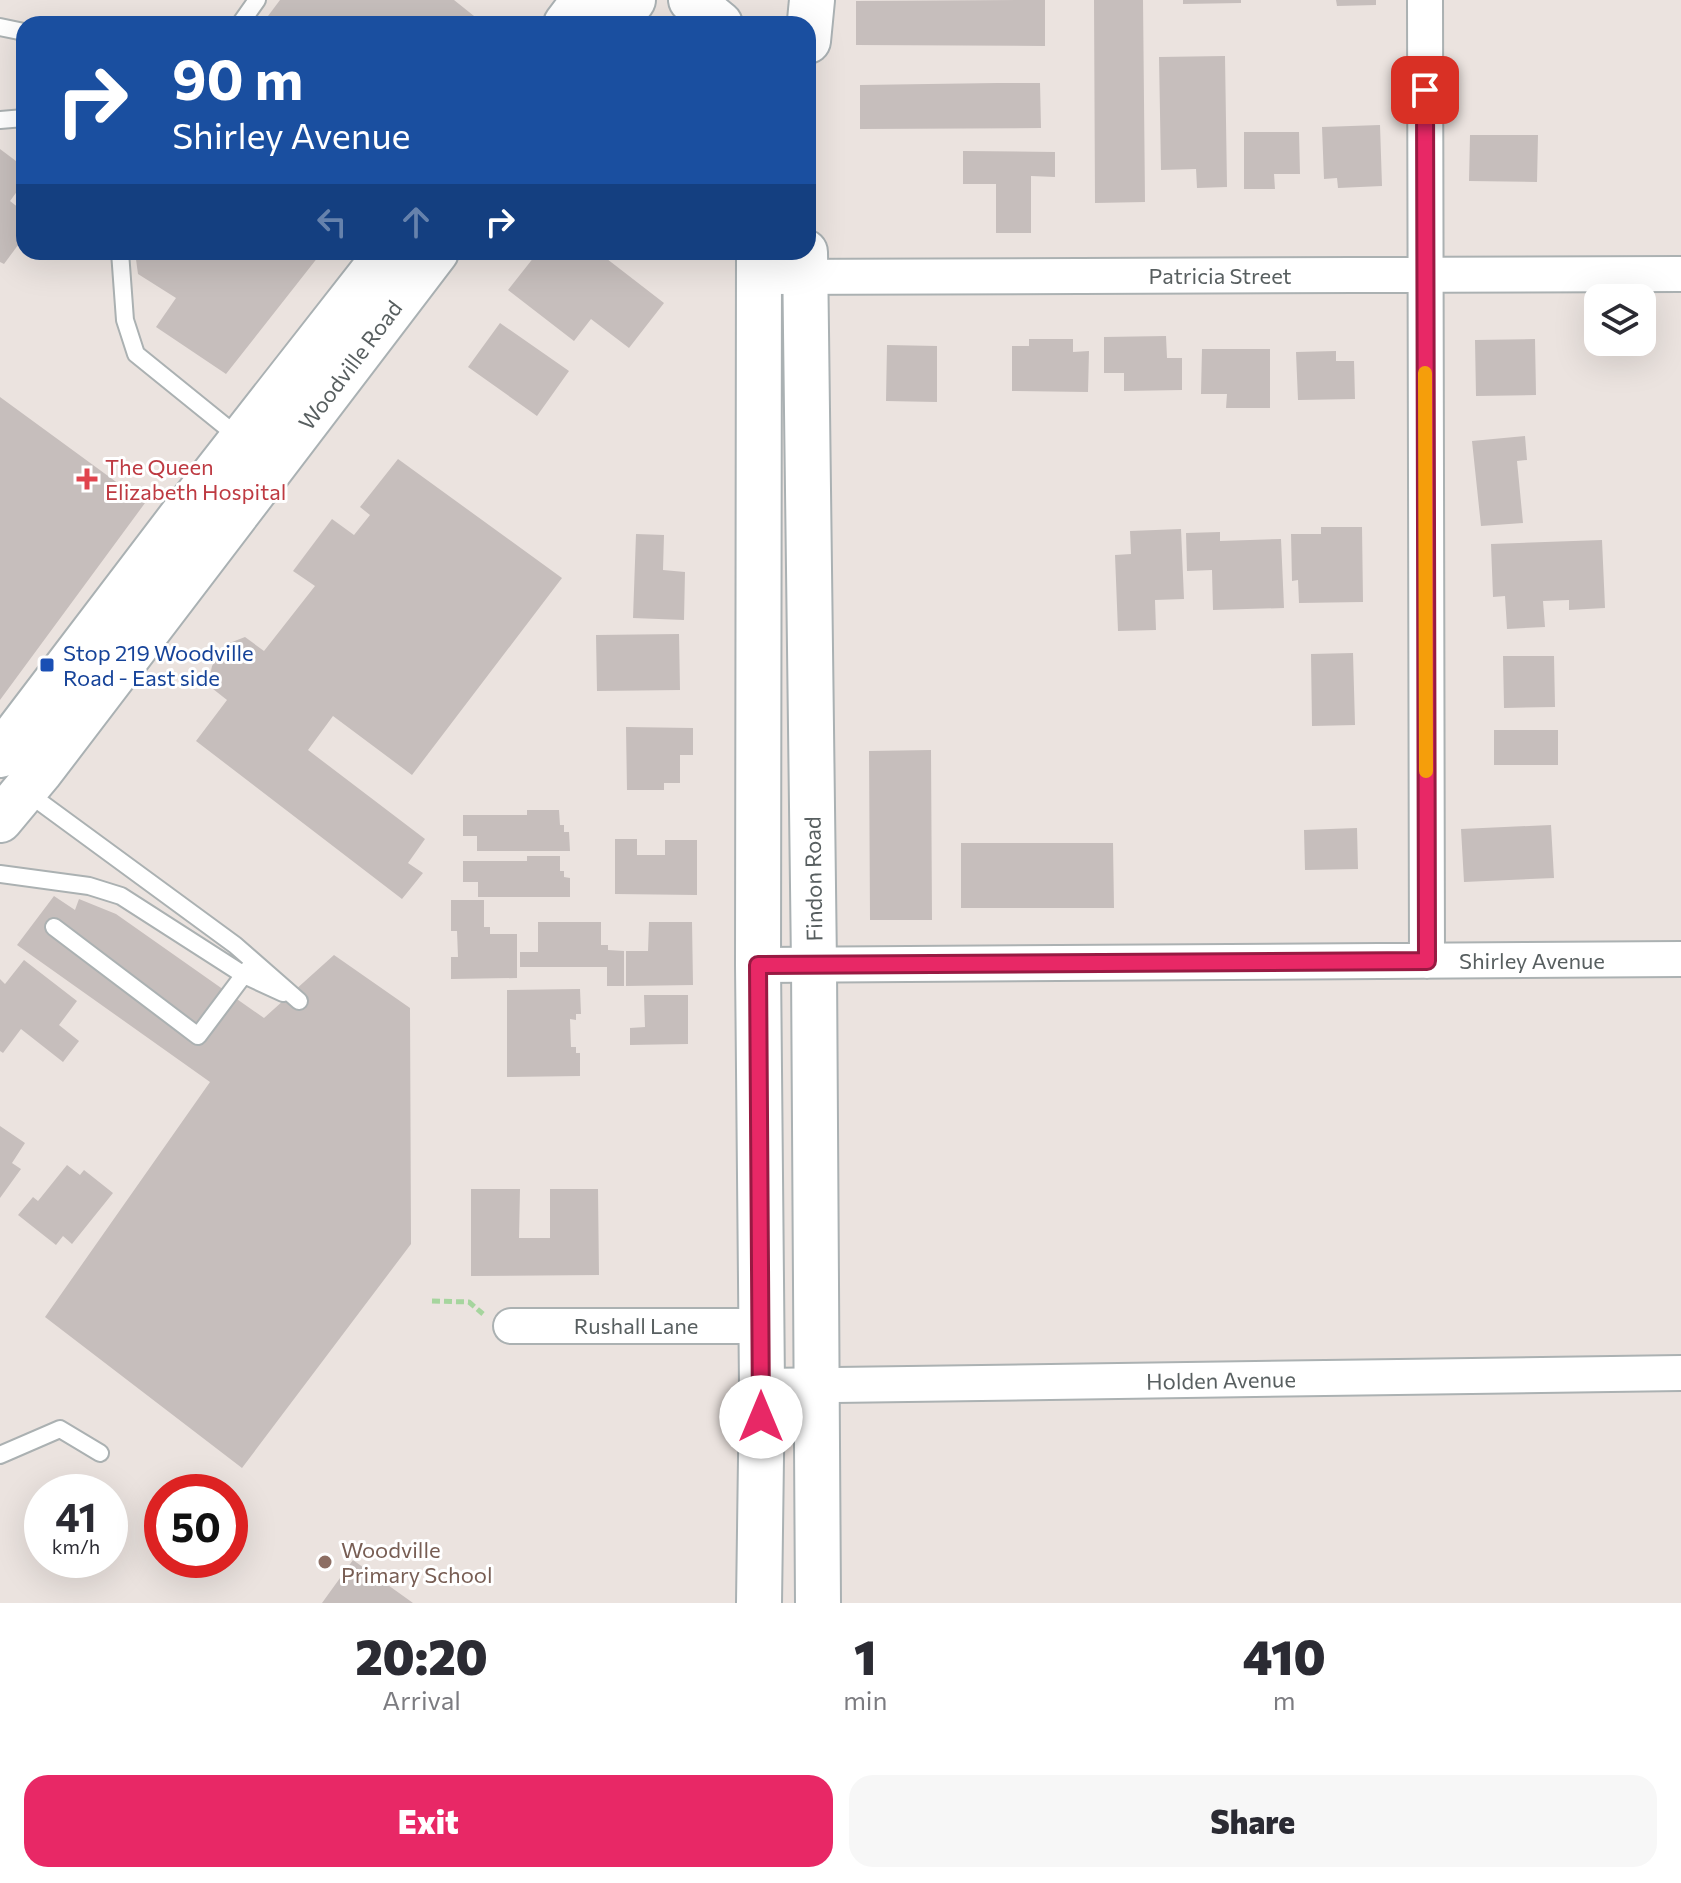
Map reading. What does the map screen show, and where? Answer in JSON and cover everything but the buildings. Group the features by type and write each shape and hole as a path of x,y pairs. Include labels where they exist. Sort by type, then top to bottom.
{"main road":[{"path":"620,16 633,0"},
{"path":"691,0 710,16"},
{"name":"Woodville Road","path":"8,788 257,453 383,260"},
{"name":"Woodville Road","path":"257,453 429,260"},
{"name":"Findon Road","path":"804,264 814,965 818,1603"},
{"path":"759,265 758,965 762,1386 759,1603"}],"street":[{"path":"1425,0 1427,961"},
{"name":"Patricia Street","path":"759,265 1426,275 1681,274"},
{"name":"Shirley Avenue","path":"758,965 1681,959"},
{"name":"Rushall Lane","path":"511,1326 761,1326"},
{"name":"Holden Avenue","path":"762,1386 1681,1373"}],"lane":[{"path":"121,260 125,320 136,354 257,453"},
{"path":"0,874 89,886 121,896 244,975 299,1001 255,960 8,788"},
{"path":"54,927 198,1036 255,960"},
{"path":"0,1455 60,1429 100,1453"}],"path":[{"path":"432,1301 469,1302 495,1324 511,1326"}],"slow traffic":[{"path":"1425,373 1426,771"}],"place":[{"name":"The Queen Elizabeth Hospital","path":"87,479"},
{"name":"Stop 219 Woodville Road - East side","path":"47,665"},
{"name":"Woodville Primary School","path":"325,1562"}],"route":[{"path":"761,1417 758,965 1427,961 1425,90"}]}
